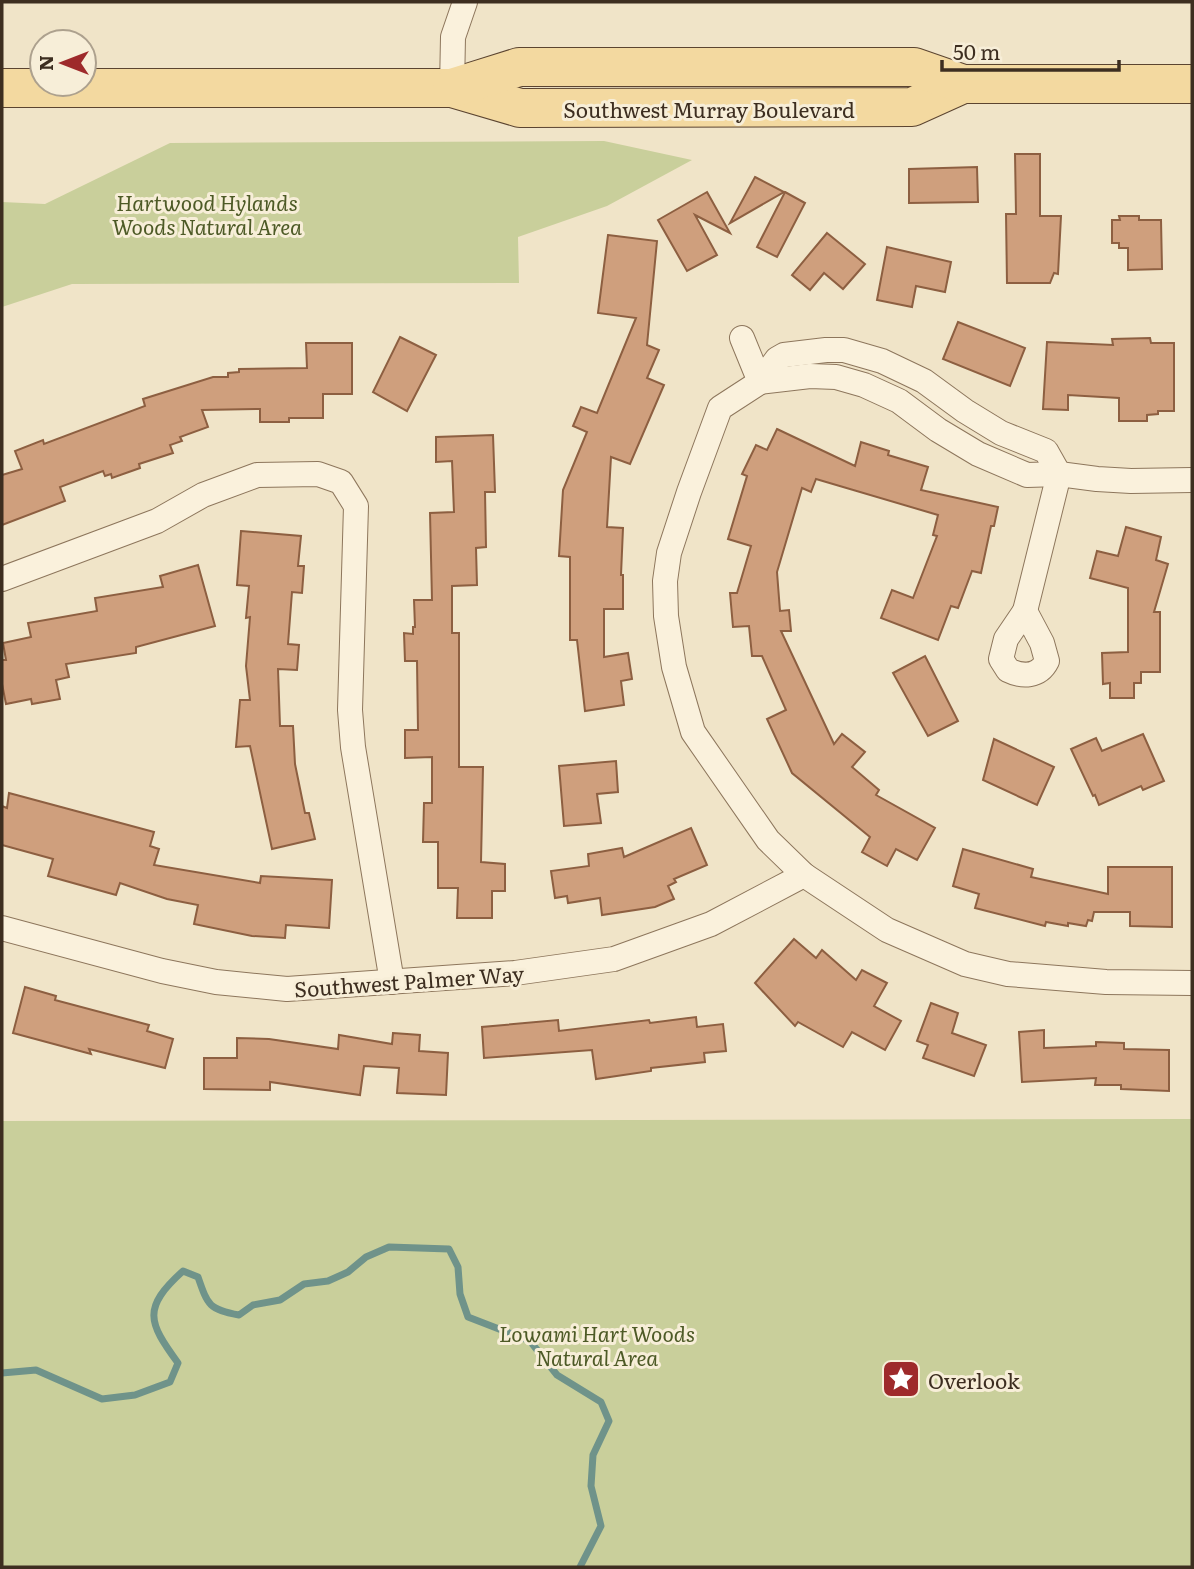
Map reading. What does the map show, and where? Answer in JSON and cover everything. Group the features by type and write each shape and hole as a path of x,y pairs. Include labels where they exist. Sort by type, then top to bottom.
{"main road":[{"name":"Southwest Murray Boulevard","path":"2,88 452,88 519,67 914,67 963,84 1192,84"}],"street":[{"path":"452,88 453,37 465,2"},
{"path":"742,338 761,382"},
{"path":"1192,480 1120,481 1059,474 1027,475 978,454 938,430 899,401 864,385 836,377 810,376 761,382 720,408 669,553 665,581 666,616 674,667 693,732 768,840 804,875 887,930 965,964 1046,979 1192,983"},
{"path":"2,579 157,521 203,495 257,475 318,474 341,482 356,506 350,710 353,747 392,982"},
{"path":"1025,611 1059,474"},
{"name":"Southwest Palmer Way","path":"2,928 162,971 216,982 287,989 515,974 614,958 711,924 804,875"}],"green space":[{"name":"Hartwood Hylands Woods Natural Area","path":"604,141 692,160 607,206 518,237 519,283 72,284 2,307 2,202 45,204 170,143"},
{"name":"Lowami Hart Woods Natural Area","path":"1192,1119 1192,1567 2,1567 2,1121"}],"building":[{"path":"1015,154 1040,154 1040,216 1061,216 1058,274 1054,273 1050,283 1007,283 1006,214 1016,214"},
{"path":"977,167 978,202 909,203 909,169"},
{"path":"755,177 784,192 730,223"},
{"path":"707,192 730,233 695,215 717,255 687,271 658,220"},
{"path":"785,192 805,203 777,257 757,247"},
{"path":"1119,216 1161,220 1162,269 1128,270 1128,248 1119,248 1119,243 1112,243 1112,220 1120,220"},
{"path":"827,233 865,264 843,289 824,273 810,290 792,275"},
{"path":"608,235 657,241 647,345 659,350 647,378 664,385 630,464 611,457 607,527 623,528 623,609 604,609 604,657 628,653 632,679 621,681 624,705 585,711 577,640 570,640 570,557 559,556 563,490 587,432 573,426 581,407 597,413 636,318 598,313"},
{"path":"887,247 951,262 945,292 916,286 912,307 877,300"},
{"path":"958,322 1025,348 1010,386 943,359"},
{"path":"400,337 436,355 407,411 373,392"},
{"path":"1150,338 1151,343 1174,343 1174,411 1158,411 1158,414 1147,415 1147,421 1119,421 1119,398 1068,395 1068,410 1043,409 1047,342 1113,345 1112,339"},
{"path":"306,343 352,343 352,394 323,394 323,418 289,418 289,422 260,422 260,409 202,410 208,427 180,437 182,441 170,445 173,453 139,464 140,468 112,478 111,474 105,476 103,471 60,487 65,501 2,525 2,475 22,469 15,451 43,440 44,444 145,406 143,399 213,377 228,377 228,373 239,372 239,369 307,368"},
{"path":"777,429 855,466 861,442 889,451 888,455 928,467 921,490 998,507 981,573 972,571 958,608 951,606 938,640 881,618 892,590 913,598 937,536 933,535 938,515 816,479 811,492 802,488 777,572 780,611 789,610 791,631 781,631 834,744 842,734 865,752 852,767 879,790 876,795 935,828 917,860 896,849 887,866 862,852 870,837 792,773 767,719 786,710 762,656 752,656 749,626 733,627 730,593 737,593 751,546 728,539 747,476 742,474 756,445 767,450"},
{"path":"493,435 495,492 485,492 486,547 476,548 477,585 452,586 452,633 459,633 459,767 483,767 481,862 505,864 505,891 492,891 492,918 457,918 458,888 438,888 438,842 423,842 424,803 432,803 432,757 405,758 405,730 418,730 417,661 405,661 404,633 413,634 414,600 432,600 430,513 454,512 452,461 436,462 436,437"},
{"path":"1126,527 1161,537 1156,560 1168,564 1154,612 1160,612 1160,672 1141,672 1141,683 1134,683 1134,698 1110,698 1110,683 1103,684 1102,653 1128,652 1128,588 1090,578 1097,551 1118,556"},
{"path":"241,531 301,536 298,566 304,566 302,593 292,592 288,644 299,645 297,670 278,669 280,726 293,726 295,764 305,813 309,813 315,839 272,849 250,746 236,747 240,700 250,700 246,666 250,617 246,618 249,586 237,585"},
{"path":"198,565 215,626 136,647 136,653 66,664 69,677 56,680 60,699 32,704 31,699 6,704 2,684 2,660 6,660 3,643 31,637 28,623 97,611 95,598 163,587 160,576"},
{"path":"925,656 958,721 928,736 893,673"},
{"path":"1143,734 1164,781 1143,790 1141,786 1099,805 1071,749 1096,738 1102,751"},
{"path":"994,739 1054,767 1037,805 983,780"},
{"path":"616,761 618,792 597,794 601,823 564,826 559,766"},
{"path":"9,793 154,832 150,846 159,849 154,865 260,883 261,876 332,880 329,928 286,925 285,938 252,936 194,924 198,905 167,899 120,883 116,895 48,876 53,859 2,845 2,806 7,808"},
{"path":"691,828 707,865 674,879 676,882 668,886 674,899 655,907 602,915 600,898 568,903 567,896 555,898 551,871 589,866 588,854 622,848 624,857"},
{"path":"963,849 1033,869 1031,877 1108,894 1108,867 1172,867 1172,927 1130,926 1130,912 1094,912 1092,921 1088,920 1086,926 1046,922 1045,926 975,908 979,894 953,886"},
{"path":"794,939 816,958 822,950 856,980 862,970 887,983 874,1006 901,1021 885,1050 852,1032 843,1047 798,1022 795,1026 755,983"},
{"path":"25,987 56,996 55,1000 149,1025 147,1031 173,1039 165,1068 89,1049 91,1054 13,1033"},
{"path":"931,1003 958,1013 952,1033 986,1045 974,1076 923,1058 928,1045 917,1041"},
{"path":"696,1017 697,1027 723,1024 726,1051 704,1053 705,1062 651,1068 651,1071 596,1079 592,1050 484,1058 482,1027 558,1020 559,1031"},
{"path":"1044,1030 1044,1048 1096,1046 1096,1042 1124,1043 1124,1049 1169,1050 1169,1091 1121,1089 1121,1085 1095,1085 1096,1078 1022,1082 1019,1032"},
{"path":"393,1033 420,1035 419,1051 448,1053 446,1095 397,1093 399,1068 364,1066 360,1095 270,1082 270,1090 204,1089 204,1058 237,1058 237,1038 269,1039 338,1049 339,1035 392,1044"}],"waterway":[{"path":"2,1373 36,1370 102,1399 135,1395 170,1382 178,1363 160,1337 154,1316 155,1306 161,1295 183,1271 198,1277 211,1305 221,1311 239,1315 253,1305 280,1300 304,1284 328,1281 348,1272 366,1257 389,1247 449,1249 458,1267 460,1294 468,1317 530,1341 557,1375 601,1402 609,1421 593,1455 591,1486 601,1526 580,1567"}],"place":[{"name":"Overlook","path":"901,1379"}]}
